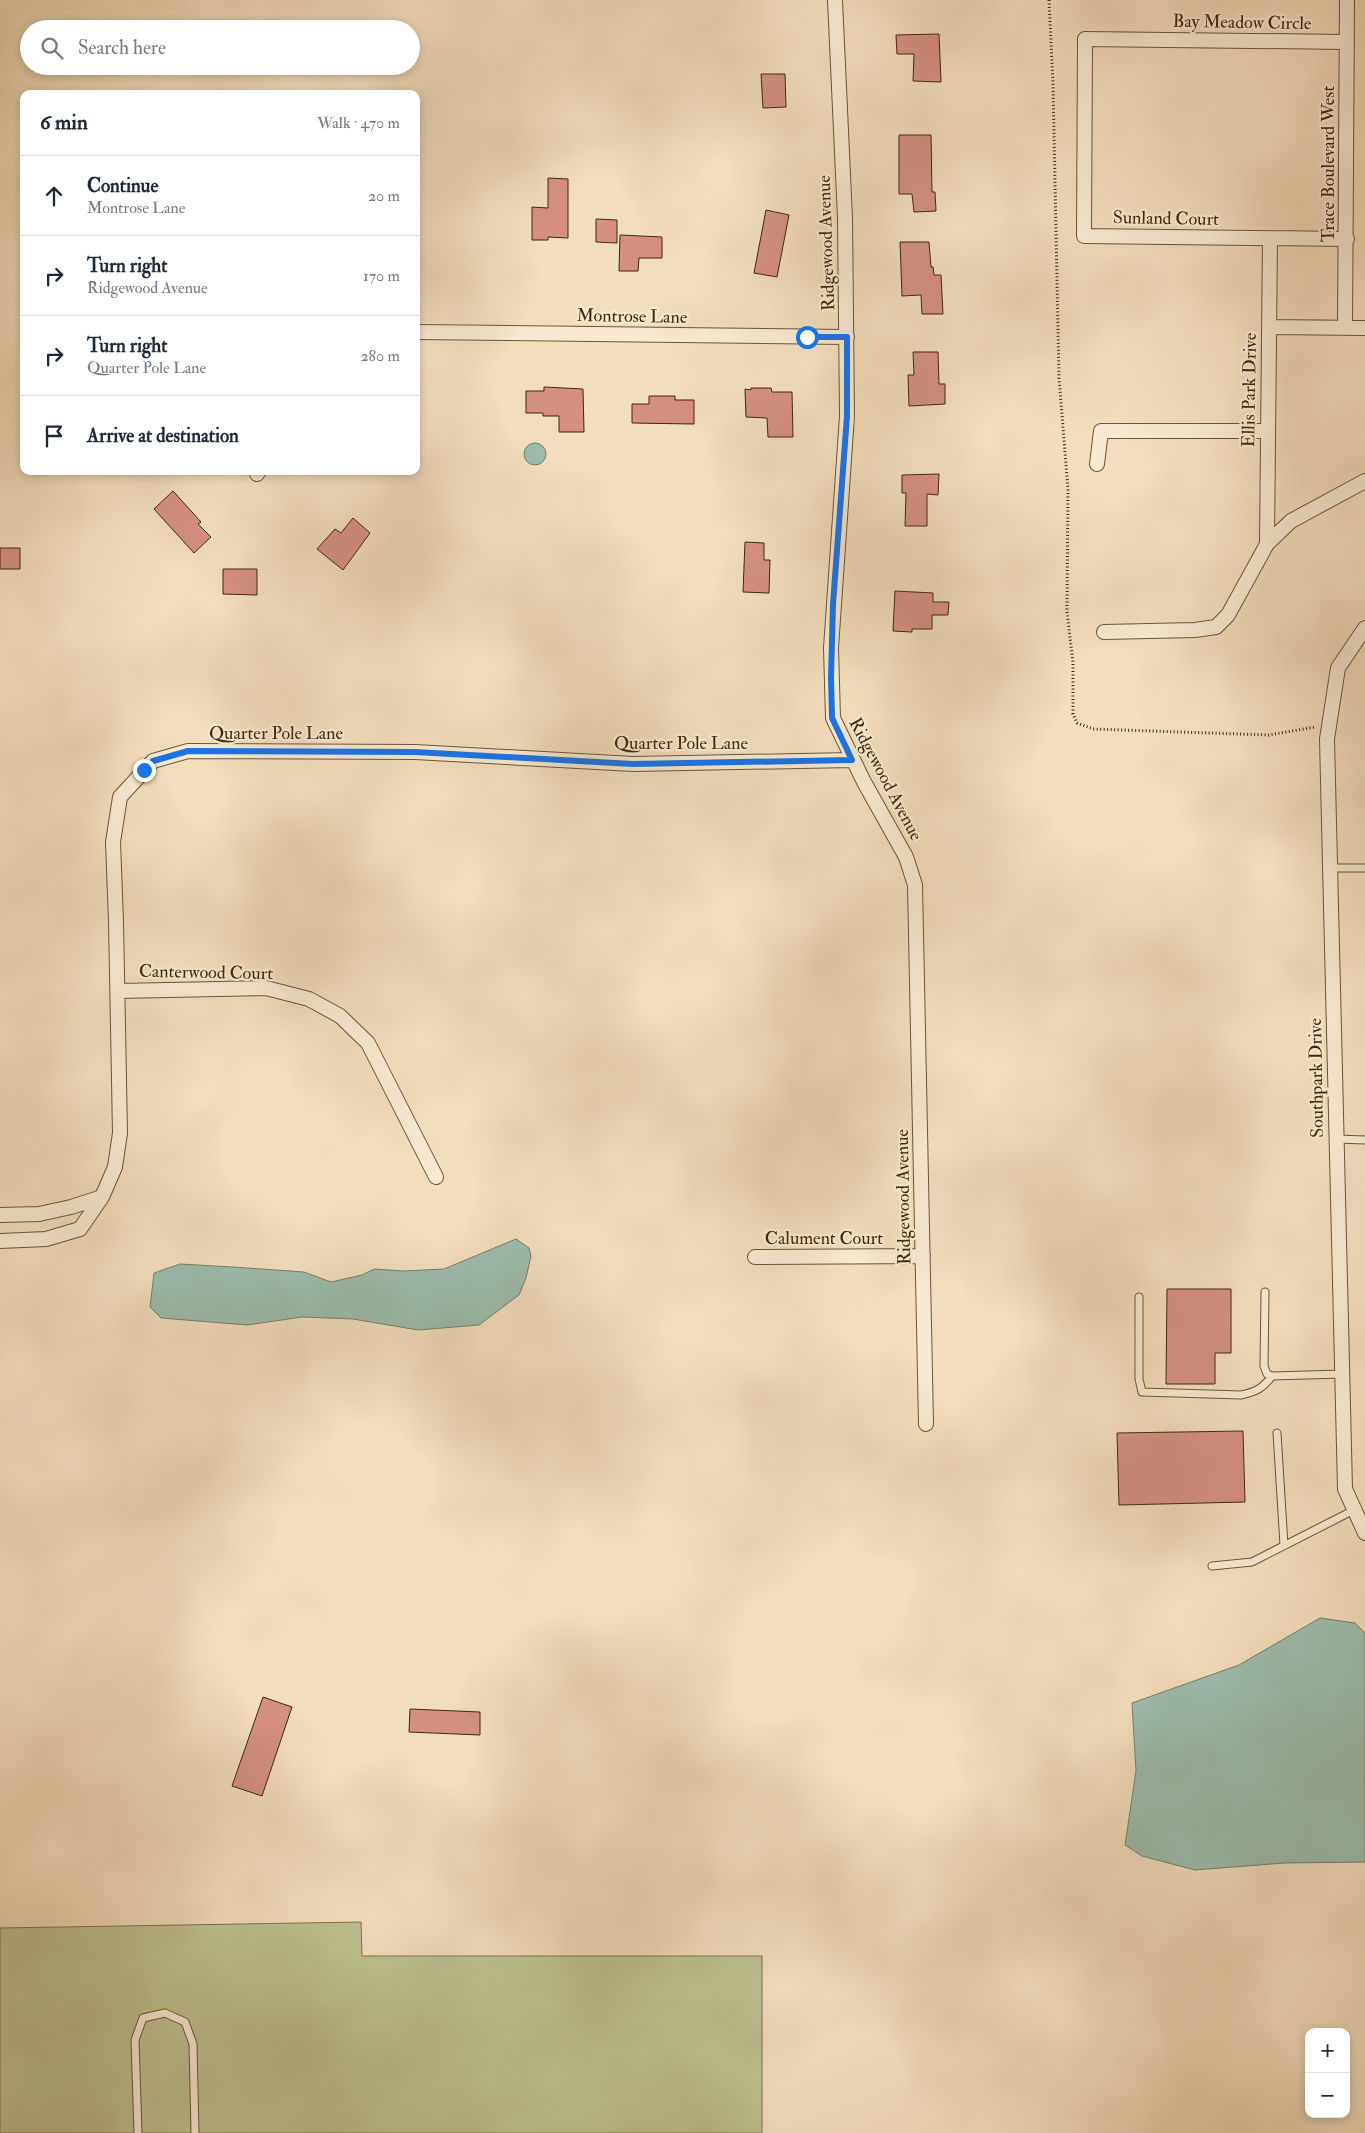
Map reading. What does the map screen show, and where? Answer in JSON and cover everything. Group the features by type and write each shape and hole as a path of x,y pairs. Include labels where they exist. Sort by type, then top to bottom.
{"street":[{"name":"Ridgewood Avenue","path":"835,0 845,218 847,416 833,604 832,718 852,760 906,857 914,885 926,1424"},
{"name":"Trace Boulevard West","path":"1345,328 1347,0"},
{"name":"Bay Meadow Circle","path":"1085,138 1085,39 1347,42"},
{"name":"Sunland Court","path":"1085,138 1084,236 1346,239"},
{"name":"Ellis Park Drive","path":"1267,544 1270,238"},
{"path":"1269,327 1365,328"},
{"name":"Montrose Lane","path":"420,332 847,337"},
{"path":"1097,464 1101,431 1268,431"},
{"path":"1104,632 1195,630 1216,627 1228,615 1267,544 1291,522 1365,481"},
{"name":"Southpark Drive","path":"1365,628 1338,668 1327,739 1345,1489 1365,1533"},
{"name":"Quarter Pole Lane","path":"0,1241 46,1239 80,1229 102,1196 115,1167 120,1133 113,842 120,797 153,761 188,751 415,752 633,764 852,760"},
{"name":"Canterwood Court","path":"118,990 266,988 309,999 340,1016 368,1043 436,1177"},
{"path":"0,1215 39,1214 71,1207 102,1196"},
{"name":"Calument Court","path":"755,1257 923,1256"}],"lane":[{"path":"1330,868 1365,868"},
{"path":"1336,1139 1365,1140"},
{"path":"1265,1292 1264,1366 1267,1374 1272,1376 1342,1374"},
{"path":"1139,1297 1139,1379 1142,1392 1146,1394 1241,1395 1254,1393 1263,1387 1272,1376"},
{"path":"1277,1433 1284,1545"},
{"path":"1212,1566 1252,1562 1354,1510"},
{"path":"138,2133 135,2040 143,2018 165,2013 185,2022 193,2044 195,2133"}],"green space":[{"path":"361,1922 362,1956 762,1956 762,2133 0,2133 0,1928"}],"shaded area":[{"path":"535,443 543,446 546,454 543,462 535,465 527,462 524,454 527,446"},
{"path":"516,1239 529,1248 531,1256 526,1278 519,1295 479,1325 418,1330 353,1319 302,1317 247,1325 161,1318 150,1307 154,1273 180,1264 304,1272 331,1282 362,1275 374,1269 404,1271 444,1269"},
{"path":"1320,1618 1355,1623 1365,1633 1365,1862 1284,1863 1195,1870 1142,1856 1125,1845 1136,1771 1132,1703 1239,1665"}],"building":[{"path":"939,34 941,82 913,81 914,54 897,54 896,35"},
{"path":"761,74 785,74 786,107 763,108"},
{"path":"899,135 931,135 932,192 935,192 936,211 914,212 912,194 899,194"},
{"path":"548,178 568,179 568,238 548,237 548,240 532,240 532,207 548,208"},
{"path":"766,210 789,215 777,277 754,273"},
{"path":"596,219 617,220 617,243 596,242"},
{"path":"620,235 662,237 662,258 639,258 638,271 619,271"},
{"path":"900,242 929,242 931,267 933,267 934,275 941,275 943,314 922,314 921,295 902,296"},
{"path":"913,352 938,352 939,384 945,384 945,404 909,406 908,375 914,375"},
{"path":"544,387 583,389 584,432 559,432 559,416 543,416 543,413 526,413 526,391 544,391"},
{"path":"751,388 771,388 772,392 792,392 793,437 768,437 767,418 746,417 745,389 751,390"},
{"path":"649,396 675,396 675,400 694,400 694,424 632,423 632,404 649,404"},
{"path":"939,474 938,495 927,494 927,526 905,526 906,493 902,493 902,475"},
{"path":"173,491 201,522 198,524 211,537 194,553 154,509"},
{"path":"353,518 370,533 343,570 317,549 335,529 341,533"},
{"path":"745,542 764,543 764,560 770,560 769,593 743,592"},
{"path":"0,548 20,548 20,569 0,569"},
{"path":"223,569 257,569 257,595 223,594"},
{"path":"895,591 933,593 933,602 949,602 948,615 932,615 932,629 912,629 912,632 893,631"},
{"path":"1167,1289 1231,1289 1231,1353 1215,1353 1215,1384 1166,1384"},
{"path":"1243,1431 1245,1502 1119,1505 1117,1433"},
{"path":"263,1697 292,1707 262,1796 232,1786"},
{"path":"410,1709 480,1712 480,1735 409,1732"}],"route":[{"path":"144,770 153,761 188,751 415,752 633,764 852,760 832,718 831,677 833,604 847,416 847,337 807,337"}]}
